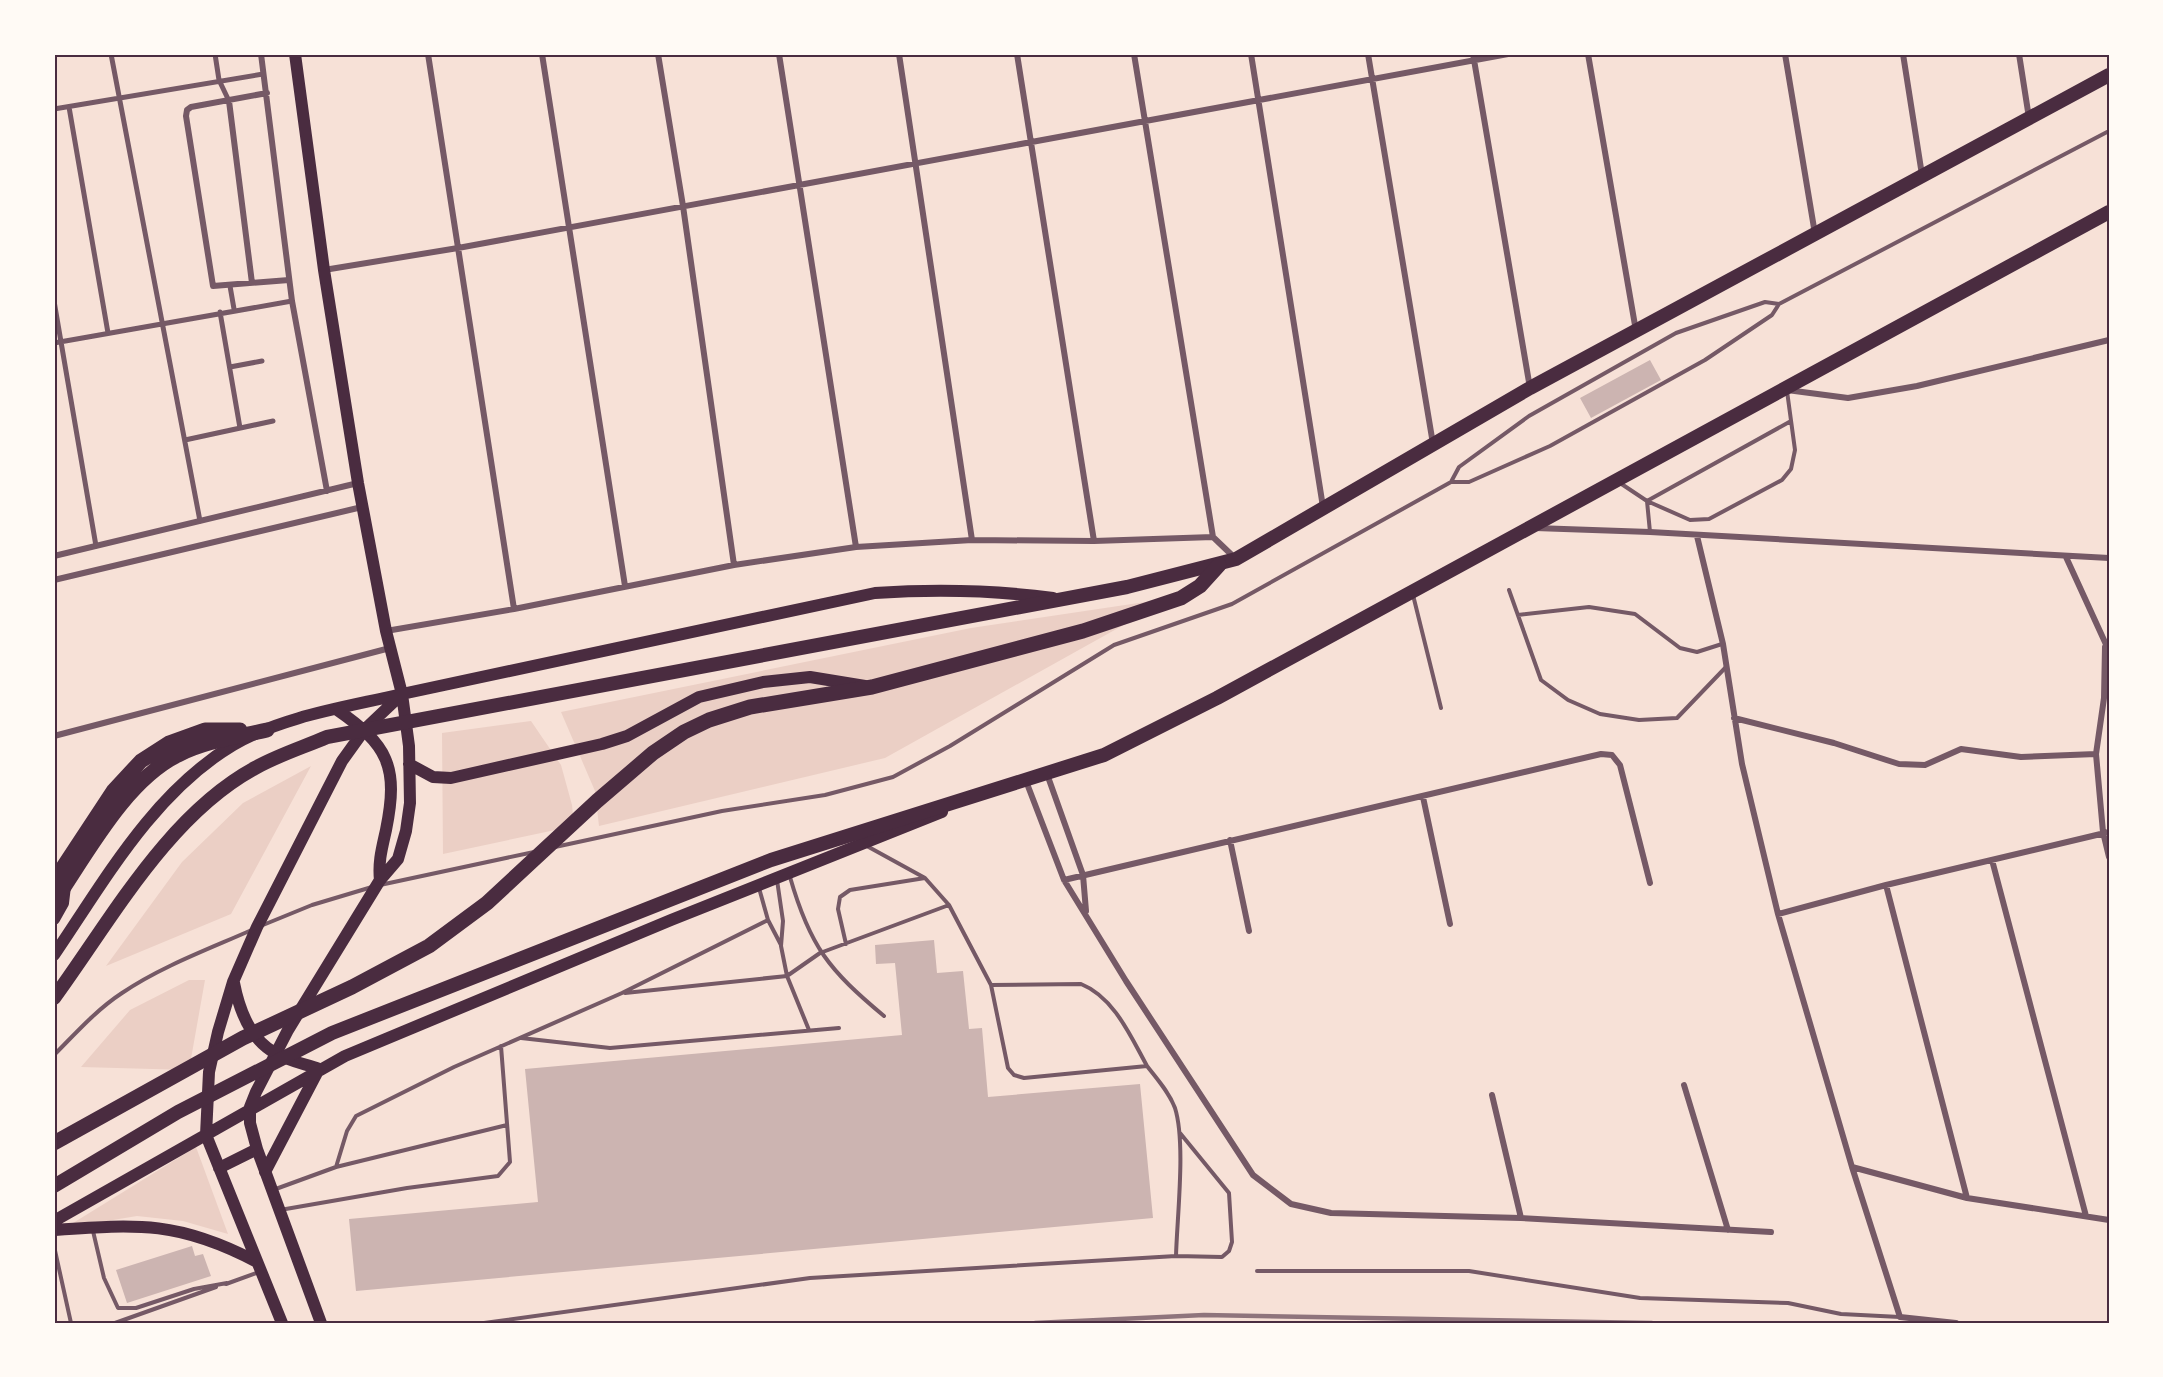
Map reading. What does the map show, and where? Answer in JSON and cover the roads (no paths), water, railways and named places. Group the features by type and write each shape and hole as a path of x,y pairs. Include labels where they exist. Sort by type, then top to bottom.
{"highway":[{"path":"54,998 153,859 185,823 225,789 255,768 327,737 1126,587 1236,559 1433,447 1530,388 2109,75"},
{"path":"54,1186 178,1112 332,1033 771,860 1104,755 1218,698 2109,212"},
{"path":"54,1143 243,1038 352,987 429,946 487,903 597,801 653,753 684,732 710,720 750,707 872,687 1083,631 1181,598 1200,586 1219,565"},
{"path":"54,902 59,884 114,790 141,761 169,743 205,730 267,730"}],"main road":[{"path":"296,54 324,270 358,483 386,631 402,694 409,764 410,803 406,831 398,859 379,883 275,1053 250,1107 250,1123 257,1149 321,1323"},
{"path":"54,955 139,833 167,798 233,745 267,730 336,709 402,694 875,593 930,589 997,591 1055,599"},
{"path":"409,764 433,777 451,778 602,744 627,736 699,697 763,682 810,677 872,687"},
{"path":"282,1323 206,1135 209,1072 233,982 258,927 342,761 365,729 402,694"},
{"path":"336,709 365,729 380,745 388,764 391,783 390,804 378,863 379,883"},
{"path":"54,1221 319,1069 389,1037 987,793"},
{"path":"54,919 63,903 59,884"},
{"path":"233,982 238,1005 249,1027 275,1053 319,1069"},
{"path":"266,1172 319,1069"},
{"path":"219,1168 257,1149"},
{"path":"54,1230 158,1226 222,1243 259,1267"}],"street":[{"path":"111,54 200,521"},
{"path":"215,54 219,80 229,101 252,284"},
{"path":"261,54 292,301 327,491"},
{"path":"428,54 514,609"},
{"path":"542,54 625,586"},
{"path":"658,54 683,206 734,565"},
{"path":"779,54 856,547"},
{"path":"899,54 972,540"},
{"path":"1017,54 1094,541"},
{"path":"1134,54 1213,537 1236,559"},
{"path":"1251,54 1323,509"},
{"path":"1368,54 1433,447"},
{"path":"324,270 458,248 1372,79 1474,57 1508,54"},
{"path":"1588,54 1636,331"},
{"path":"1785,54 1815,234"},
{"path":"1903,54 1922,175"},
{"path":"2019,54 2029,118"},
{"path":"1474,57 1530,388"},
{"path":"54,109 263,74"},
{"path":"267,93 191,107 186,110 186,116 213,286 289,279"},
{"path":"69,107 108,333"},
{"path":"230,286 234,309"},
{"path":"54,301 96,546"},
{"path":"54,343 234,309 292,301"},
{"path":"220,312 240,428"},
{"path":"1786,390 1848,398 1917,386 2109,340"},
{"path":"230,368 262,361"},
{"path":"185,440 273,421"},
{"path":"54,556 358,483"},
{"path":"54,580 362,507"},
{"path":"200,521 96,546 54,556 200,521"},
{"path":"1528,528 1650,532 2109,558"},
{"path":"1696,536 1723,644 1742,764 1778,914 1852,1167 1900,1317 1956,1323"},
{"path":"386,631 514,609 734,565 856,547 972,540 1094,541 1213,537"},
{"path":"2066,557 2107,649 2104,698 2096,754 2109,857"},
{"path":"54,736 390,648"},
{"path":"1734,717 1834,743 1899,764 1925,765 1961,748 2021,757 2096,754"},
{"path":"1064,880 1601,754 1612,755 1620,765 1650,883"},
{"path":"1047,774 1083,875 1086,915"},
{"path":"1026,781 1064,880 1252,1175 1291,1204 1331,1213 1521,1218 1771,1233"},
{"path":"1423,797 1450,924"},
{"path":"1778,914 1886,885 2106,832"},
{"path":"1230,840 1249,931"},
{"path":"1992,860 2085,1216"},
{"path":"1886,885 1967,1198"},
{"path":"1684,1085 1728,1230"},
{"path":"1492,1095 1521,1218"},
{"path":"1852,1167 1967,1198 2109,1220"}],"lane":[{"path":"54,1056 86,1023 120,994 155,973 312,905 379,883 722,810 825,795 893,777 950,746 1114,645 1232,604 1451,482 1469,482 1550,446 1705,360 1772,315 1779,304 2109,130"},
{"path":"1451,482 1459,467 1529,416 1676,333 1765,302 1779,304"},
{"path":"1617,481 1647,501 1690,520 1709,519 1782,480 1791,469 1795,450 1786,390"},
{"path":"1647,501 1791,421"},
{"path":"1647,501 1650,532"},
{"path":"1509,590 1541,680 1568,700 1600,714 1639,720 1677,718 1726,666"},
{"path":"1412,591 1441,708"},
{"path":"1518,615 1589,607 1635,614 1680,648 1697,652 1723,644"},
{"path":"864,845 925,878 949,905 991,985 1008,1068 1014,1075 1024,1078 1147,1066"},
{"path":"781,946 783,877"},
{"path":"783,877 820,953 843,982 884,1016"},
{"path":"846,944 838,909 840,897 850,890 925,878"},
{"path":"759,886 768,920 781,946 787,976 809,1030"},
{"path":"622,993 787,976 820,953 949,905"},
{"path":"336,1167 348,1131 356,1116 501,1046 622,993 768,920"},
{"path":"991,985 1081,984 1093,989 1126,1028 1174,1107 1180,1133 1176,1256"},
{"path":"520,1038 610,1048 838,1028"},
{"path":"279,1210 407,1188 498,1176 510,1162 501,1046"},
{"path":"273,1190 336,1167 507,1125"},
{"path":"484,1323 810,1278 1176,1256 1222,1257 1229,1251 1232,1242 1229,1192 1180,1133"},
{"path":"93,1227 104,1278 118,1308 136,1308 194,1289 227,1283"},
{"path":"54,1246 71,1323"},
{"path":"115,1323 227,1283 259,1267"},
{"path":"1257,1271 1469,1271 1640,1298 1788,1303 1841,1314 1900,1317"}],"railway":[{"path":"1035,1323 1204,1315 1652,1323"}]}
